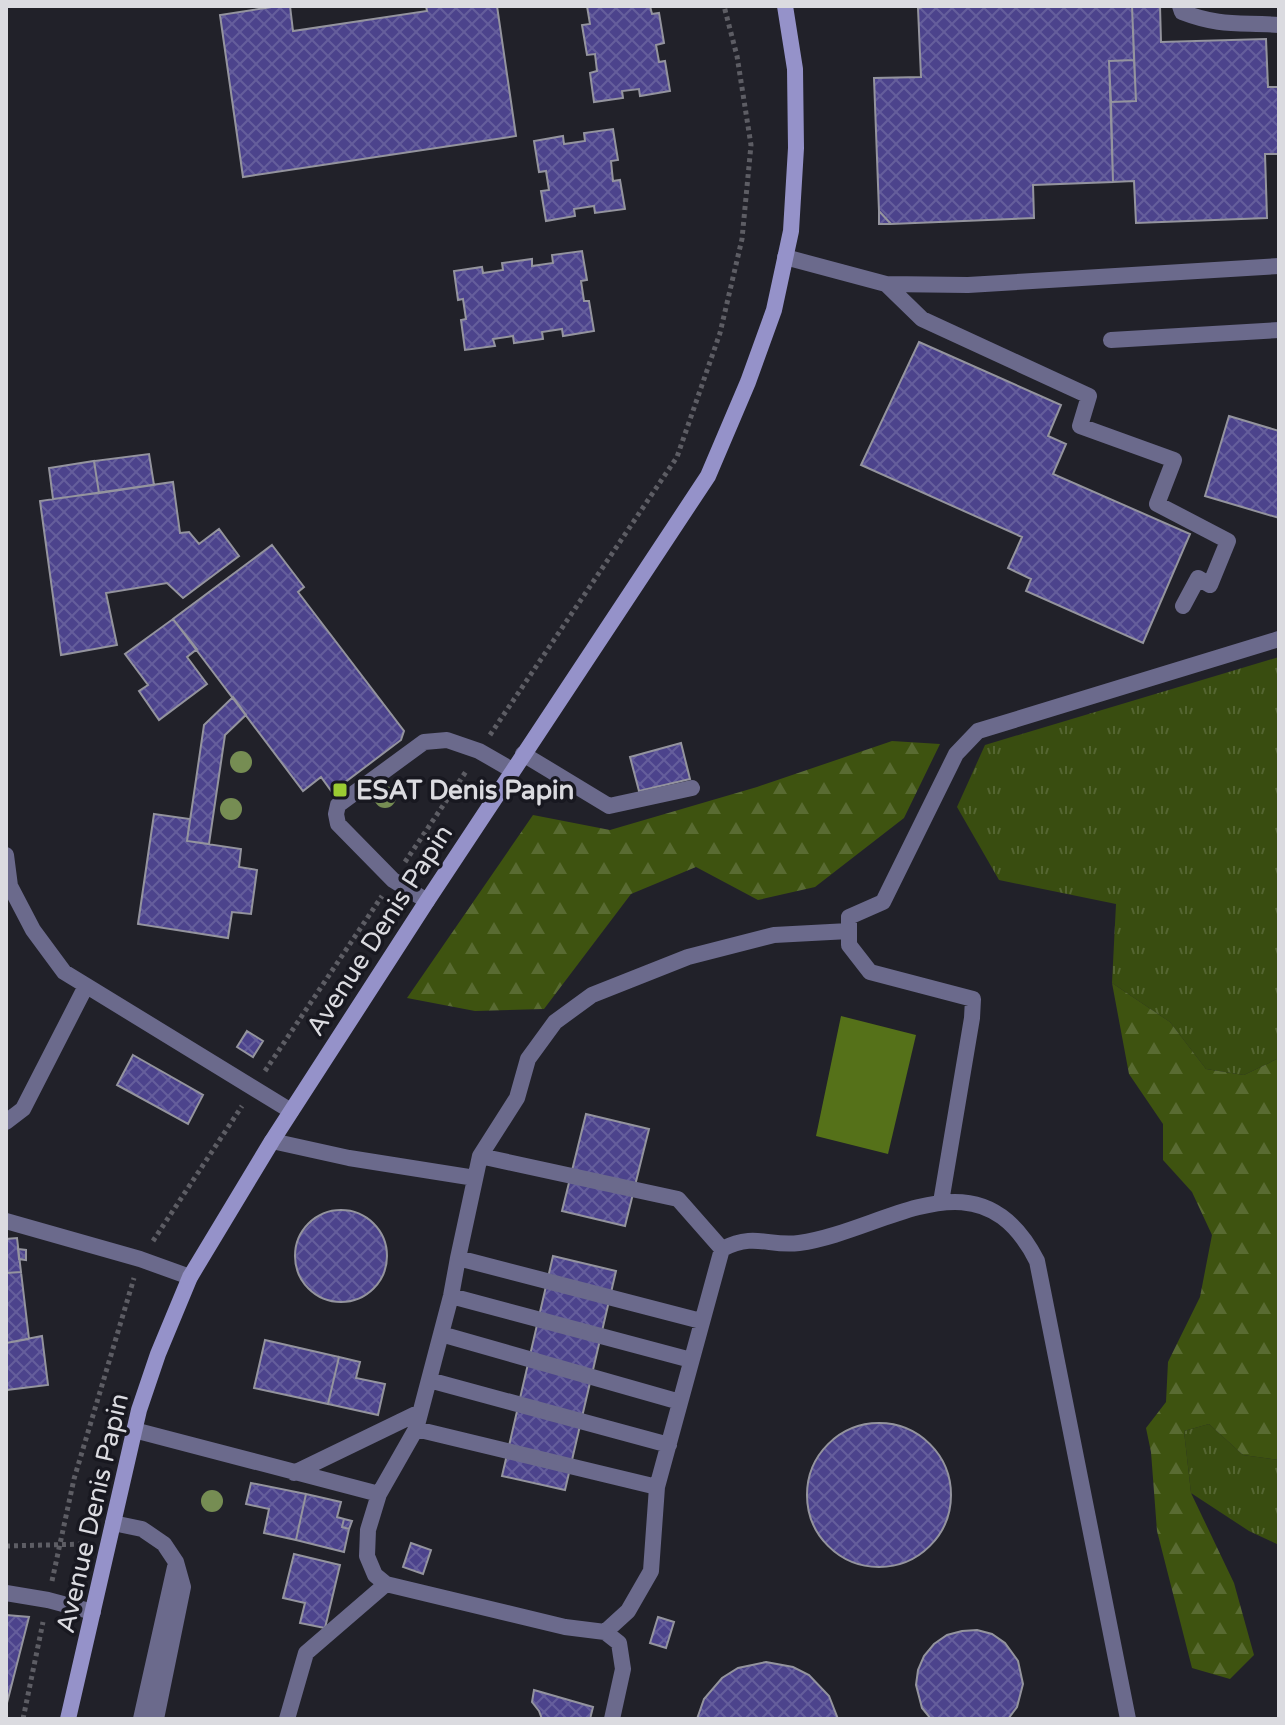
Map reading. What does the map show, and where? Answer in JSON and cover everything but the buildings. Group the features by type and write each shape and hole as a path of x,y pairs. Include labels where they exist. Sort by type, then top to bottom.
{"main road":[{"name":"Avenue Denis Papin","path":"68,1719 134,1430 158,1354 190,1277 291,1111 512,770 708,476 748,382 774,310 791,231 796,148 795,69 785,6"}],"lane":[{"path":"1180,6 1182,12 1207,22 1279,25"},
{"path":"785,257 886,284 968,285 1279,266"},
{"path":"886,284 922,319 1089,396 1080,426 1174,460 1157,504 1228,541 1210,585 1198,578 1183,606"},
{"path":"1111,340 1279,330"},
{"path":"941,1202 973,999 870,972 849,945 849,917 883,902 956,754 978,731 1279,639"},
{"path":"427,901 393,880 338,824 338,805 424,742 447,740 479,751 512,770"},
{"path":"523,754 609,806 692,788"},
{"path":"6,855 10,886 33,930 64,972 291,1111"},
{"path":"612,1719 623,1669 619,1643 605,1632 565,1627 386,1584 375,1575 367,1556 368,1530 379,1494 418,1421 451,1296 480,1156 517,1098 528,1059 555,1022 592,995 688,957 774,935 849,931"},
{"path":"6,1122 23,1109 86,986"},
{"path":"272,1141 349,1158 475,1178"},
{"path":"480,1156 678,1199 722,1249"},
{"path":"605,1632 628,1611 651,1571 657,1487 722,1249 741,1239 798,1243 923,1205 959,1200 985,1208 1025,1237 1037,1261 1128,1719"},
{"path":"6,1221 140,1259 190,1277"},
{"path":"458,1258 701,1321"},
{"path":"451,1296 691,1360"},
{"path":"441,1334 680,1402"},
{"path":"429,1380 669,1445"},
{"path":"294,1473 418,1421 657,1487"},
{"path":"134,1430 379,1494"},
{"path":"113,1523 142,1529 164,1544 176,1562 183,1587 156,1719"},
{"path":"141,1719 176,1562"},
{"path":"287,1719 306,1653 386,1584"},
{"path":"6,1593 93,1612"}],"path":[{"path":"6,1546 108,1544"}],"green space":[{"path":"1279,657 1279,1058 1244,1075 1206,1069 1170,1022 1112,983 1116,904 999,880 957,807 985,745"},
{"path":"892,741 940,744 904,818 815,887 758,900 696,867 631,894 544,1009 475,1011 407,998 533,815 610,830 757,787"},
{"path":"1112,983 1170,1022 1206,1069 1244,1075 1279,1058 1279,1460 1243,1455 1209,1424 1184,1431 1191,1493 1234,1583 1254,1655 1230,1679 1192,1668 1157,1531 1151,1452 1146,1428 1166,1402 1168,1362 1200,1297 1212,1235 1192,1192 1163,1160 1163,1124 1129,1074"},
{"path":"1209,1424 1243,1455 1279,1460 1279,1545 1249,1531 1191,1493 1184,1431"}],"shaded area":[{"path":"841,1016 916,1035 888,1154 816,1136"}],"place":[{"name":"ESAT Denis Papin","path":"340,790"}]}
